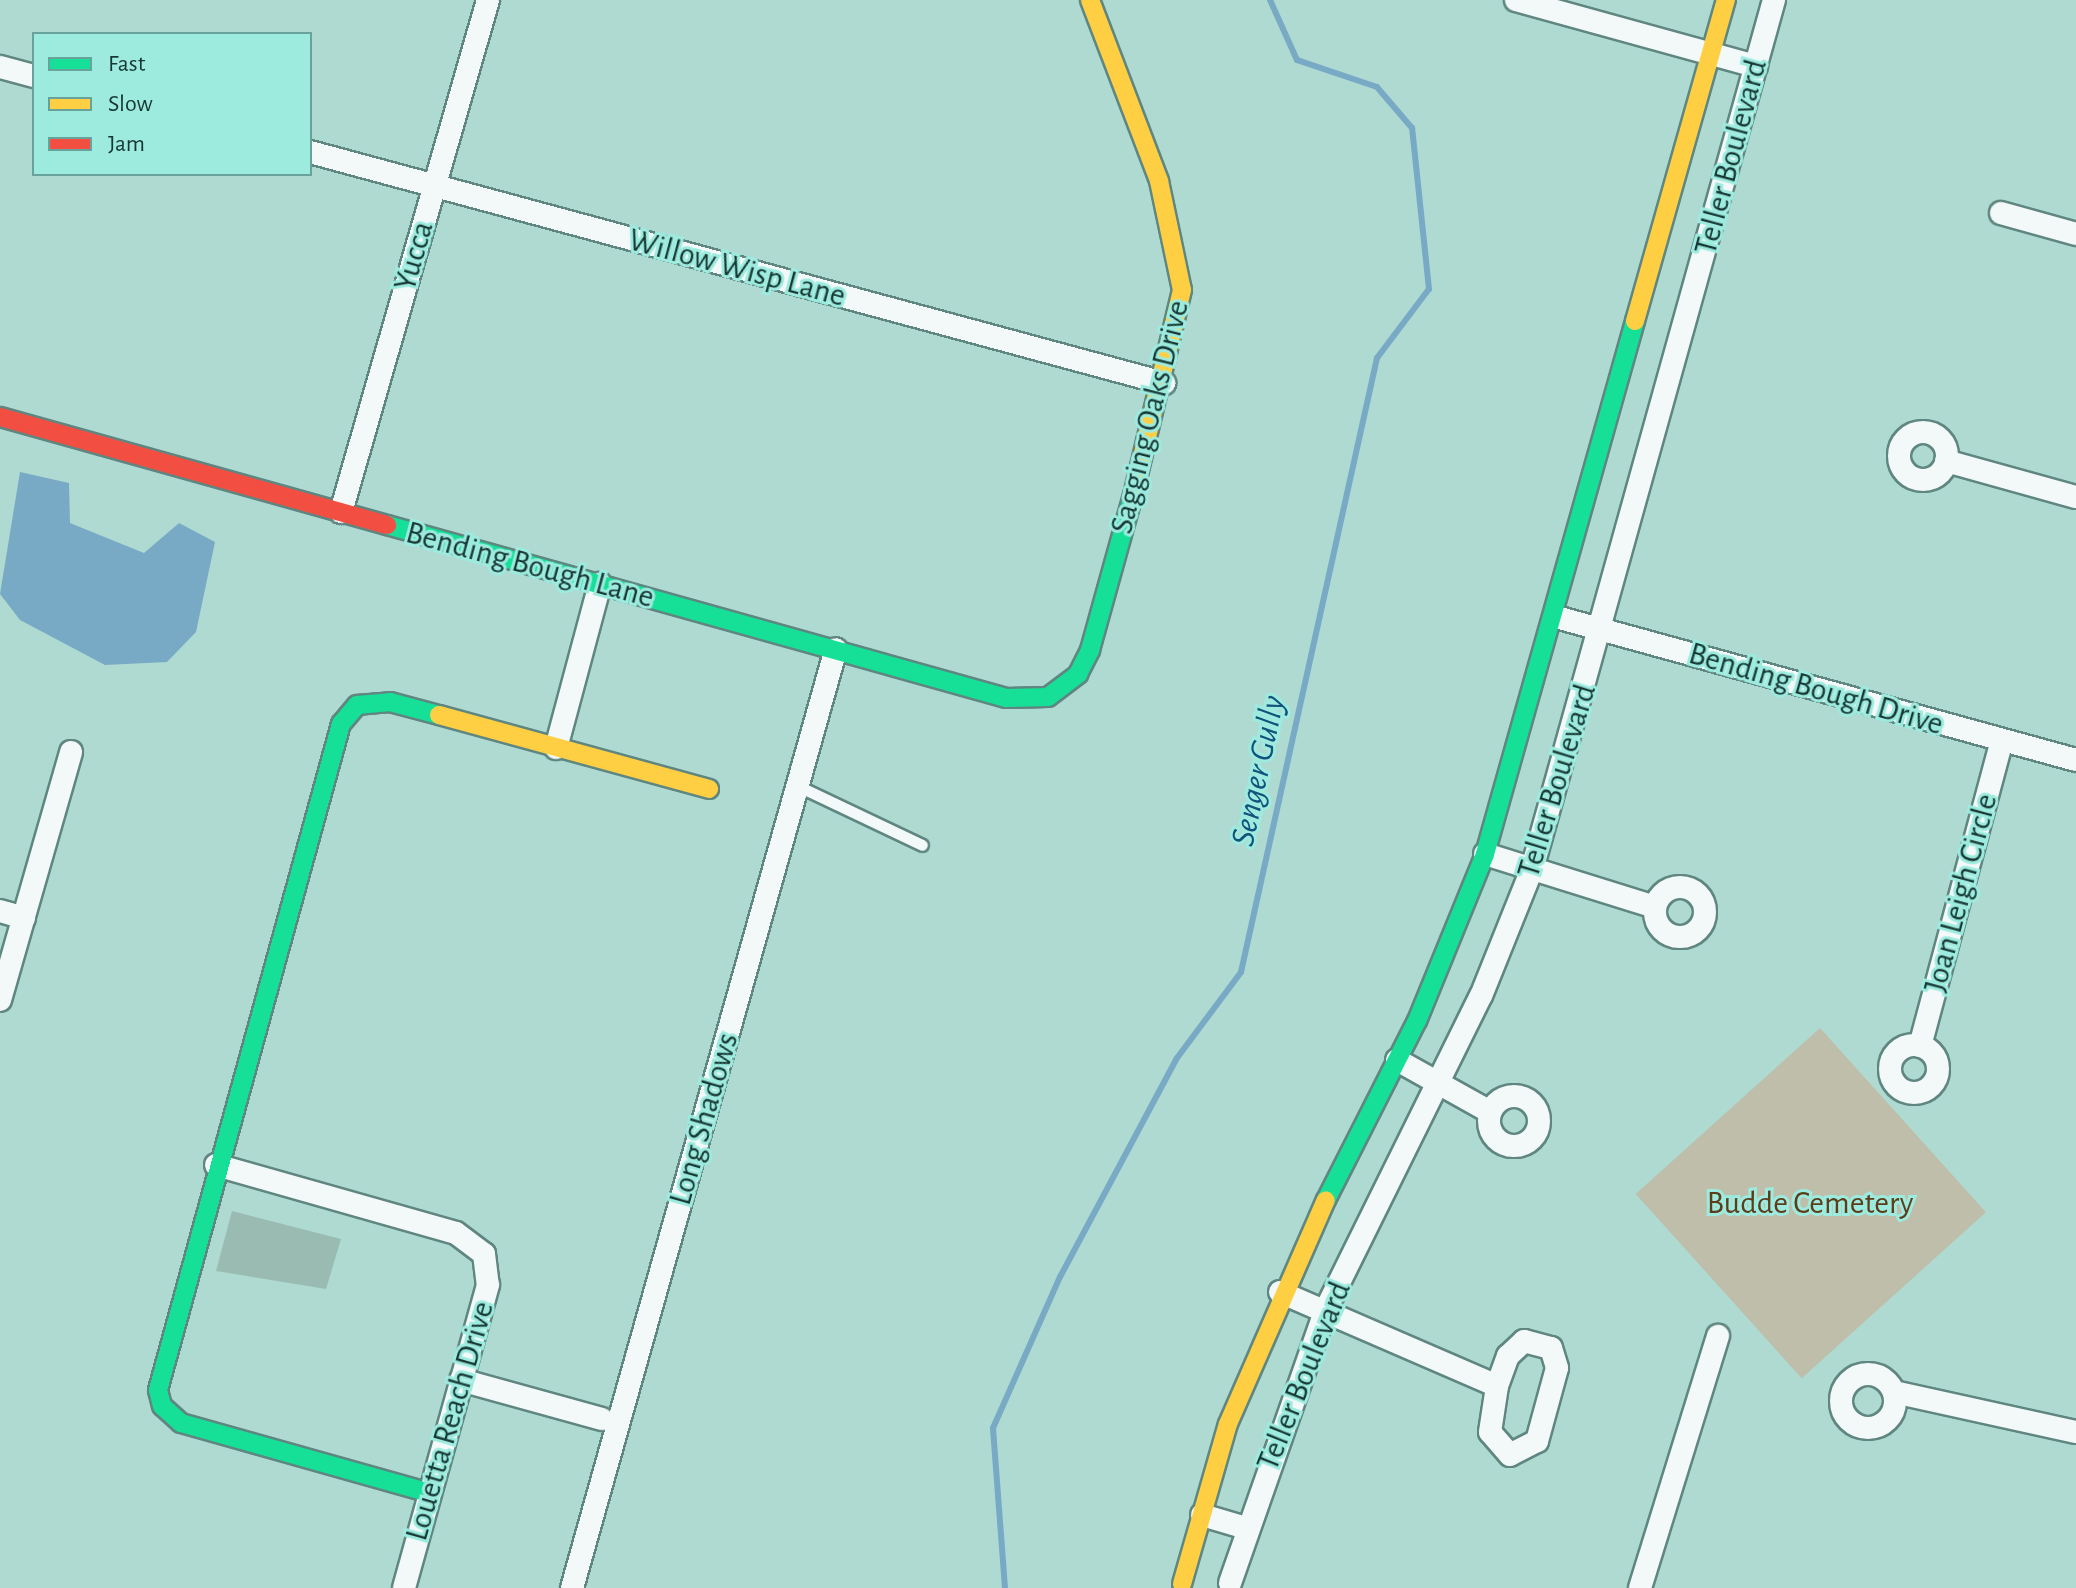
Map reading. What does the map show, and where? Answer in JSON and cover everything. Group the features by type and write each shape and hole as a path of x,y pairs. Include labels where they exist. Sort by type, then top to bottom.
{"street":[{"name":"Yucca","path":"341,512 488,0"},
{"name":"Sagging Oaks Drive","path":"1061,692 1090,650 1178,325 1178,258 1159,181 1090,0"},
{"path":"1516,0 1756,66"},
{"name":"Teller Boulevard","path":"1182,1584 1228,1424 1280,1292 1397,1060 1485,854 1556,617 1726,0"},
{"name":"Teller Boulevard","path":"1230,1583 1246,1528 1325,1311 1439,1084 1532,869 1774,0"},
{"path":"0,67 32,75"},
{"name":"Willow Wisp Lane","path":"312,153 1164,383"},
{"path":"2001,213 2076,234"},
{"name":"Bending Bough Lane","path":"0,417 1006,698 1061,692"},
{"path":"1946,461 2076,497"},
{"path":"556,748 600,584"},
{"name":"Bending Bough Drive","path":"1556,617 2076,760"},
{"name":"Long Shadows","path":"572,1588 836,649"},
{"path":"430,1493 195,1428 162,1406 161,1364 348,714 365,702 390,702 709,789"},
{"name":"Joan Leigh Circle","path":"1920,1046 2002,741"},
{"path":"0,1000 71,752"},
{"path":"1485,854 1655,907"},
{"path":"0,911 24,918"},
{"path":"1397,1060 1490,1112"},
{"name":"Louetta Reach Drive","path":"216,1165 456,1233 484,1254 488,1285 404,1588"},
{"path":"1280,1292 1497,1386"},
{"path":"1640,1588 1718,1336"},
{"path":"1524,1341 1544,1343 1556,1357 1537,1441 1520,1454 1500,1450 1490,1432 1497,1386 1508,1356 1524,1341"},
{"path":"461,1380 602,1419"},
{"path":"1894,1392 2076,1431"},
{"path":"1202,1515 1246,1528"}],"lane":[{"path":"798,786 922,845"}],"green space":[{"name":"Budde Cemetery","path":"1820,1028 1986,1212 1802,1378 1636,1194"}],"water":[{"path":"20,472 69,483 70,523 144,553 179,523 215,542 196,632 167,662 105,665 20,620 0,594"}],"building":[{"path":"232,1211 341,1239 326,1289 216,1271"}],"waterway":[{"name":"Senger Gully","path":"1005,1588 993,1428 1060,1277 1177,1058 1241,972 1377,358 1429,289 1412,128 1377,87 1297,60 1270,0"}],"traffic: fast":[{"path":"1326,1200 1417,1021 1485,854 1635,321"},
{"path":"387,525 1006,698 1048,697 1078,674 1090,650 1134,491"},
{"path":"430,1493 181,1423 162,1406 158,1390 341,724 357,705 390,702 439,715"}],"traffic: slow":[{"path":"1090,0 1159,181 1182,290 1134,491"},
{"path":"1635,321 1726,0"},
{"path":"439,715 709,789"},
{"path":"1182,1584 1228,1424 1326,1200"}],"traffic: jam":[{"path":"0,417 387,525"}]}
